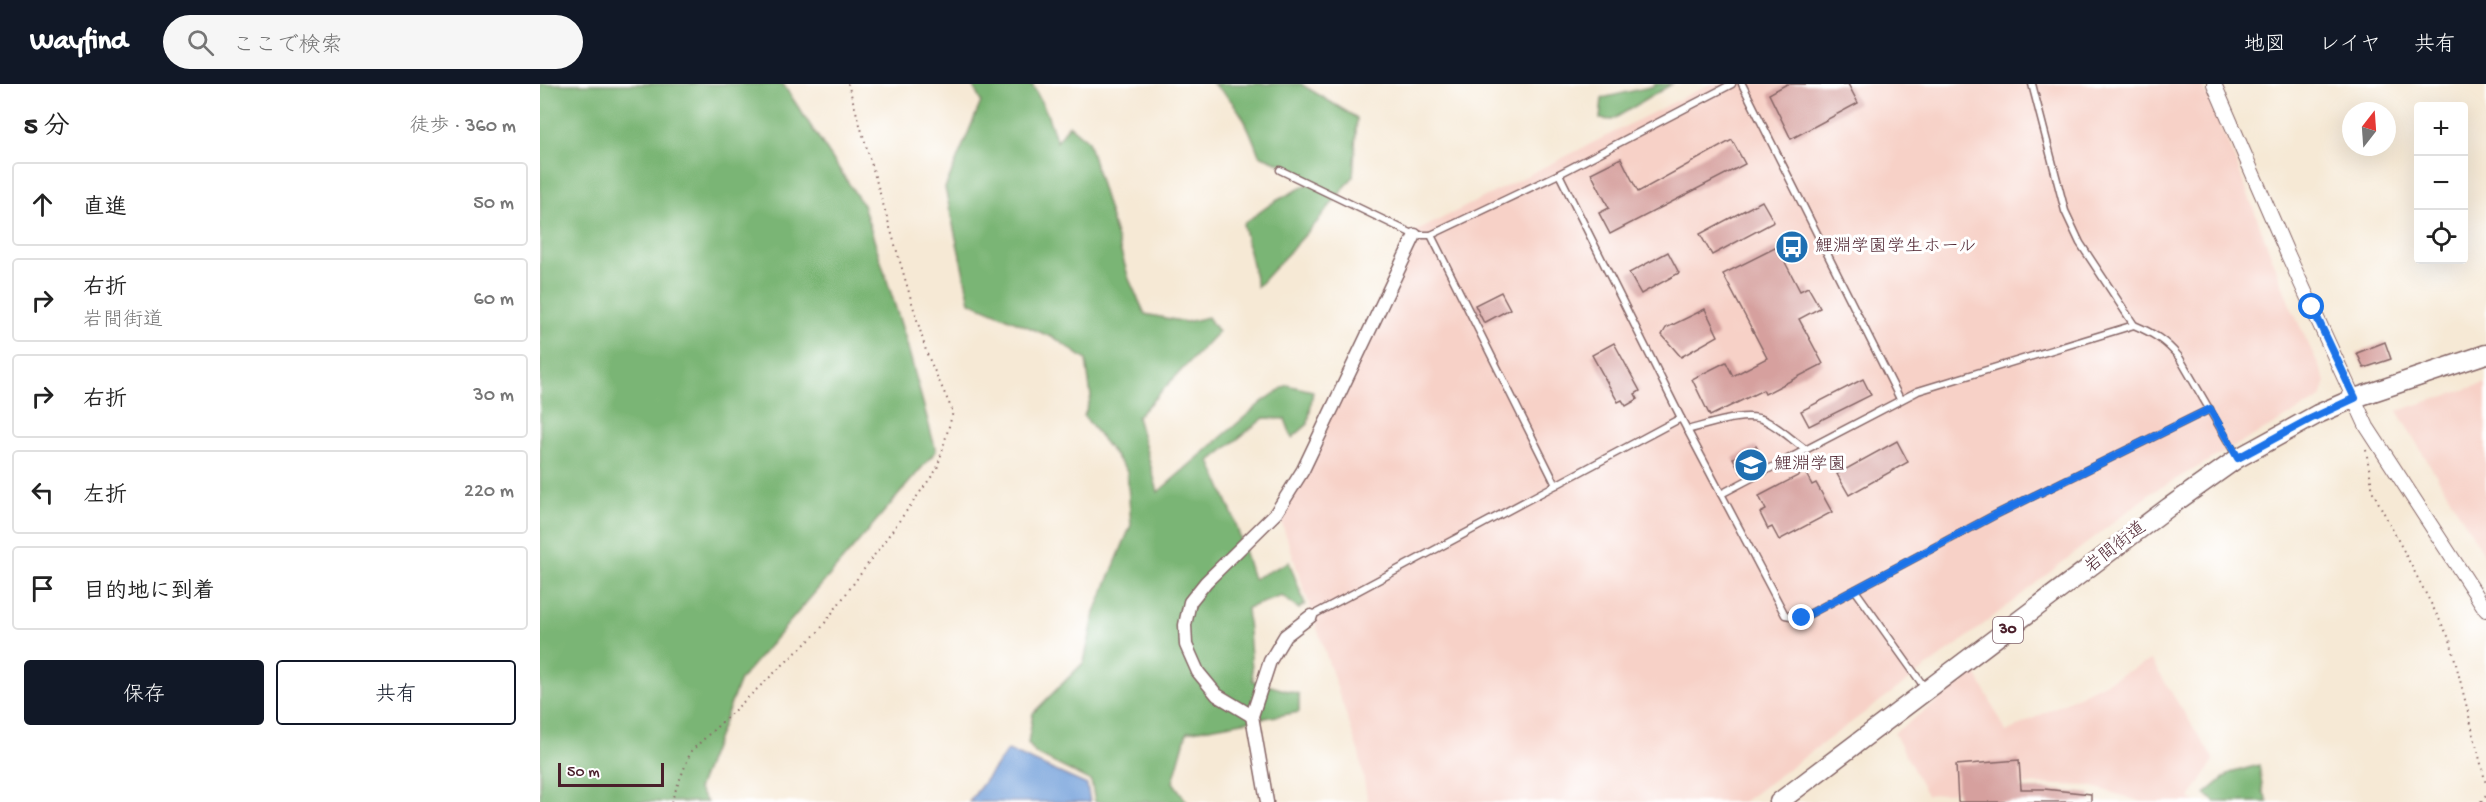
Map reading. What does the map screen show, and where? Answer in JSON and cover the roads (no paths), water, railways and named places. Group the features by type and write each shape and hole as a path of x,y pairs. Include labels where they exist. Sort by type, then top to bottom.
{"main road":[{"name":"岩間街道","path":"1779,802 2169,507 2238,458 2310,419 2355,398 2486,354"}],"street":[{"path":"2214,84 2288,255 2367,427 2486,610"},
{"path":"1252,716 1217,694 1198,672 1186,645 1185,625 1190,602 1206,582 1276,513 1303,470 1415,235"},
{"path":"1267,802 1252,716 1270,661 1285,636 1311,616"}],"lane":[{"path":"1280,170 1415,235 1431,235 1559,174 1732,84"},
{"path":"1742,84 1900,399"},
{"path":"2032,84 2065,211 2080,243 2134,325 2149,331 2168,344 2179,357 2238,458"},
{"path":"1559,174 1687,430 1785,615 1802,618 1993,516 2210,409"},
{"path":"1431,235 1556,485"},
{"path":"1721,494 1900,399 1934,386 2134,325"},
{"path":"1687,430 1746,416 1756,417 1766,421 1804,450"},
{"path":"1311,616 1429,550 1681,418"},
{"path":"1855,590 1927,691"}],"water":[{"path":"1008,750 1087,785 1090,802 969,802"}],"place":[{"name":"鯉淵学園学生ホール","path":"1792,247"},
{"name":"鯉淵学園","path":"1751,465"}]}
